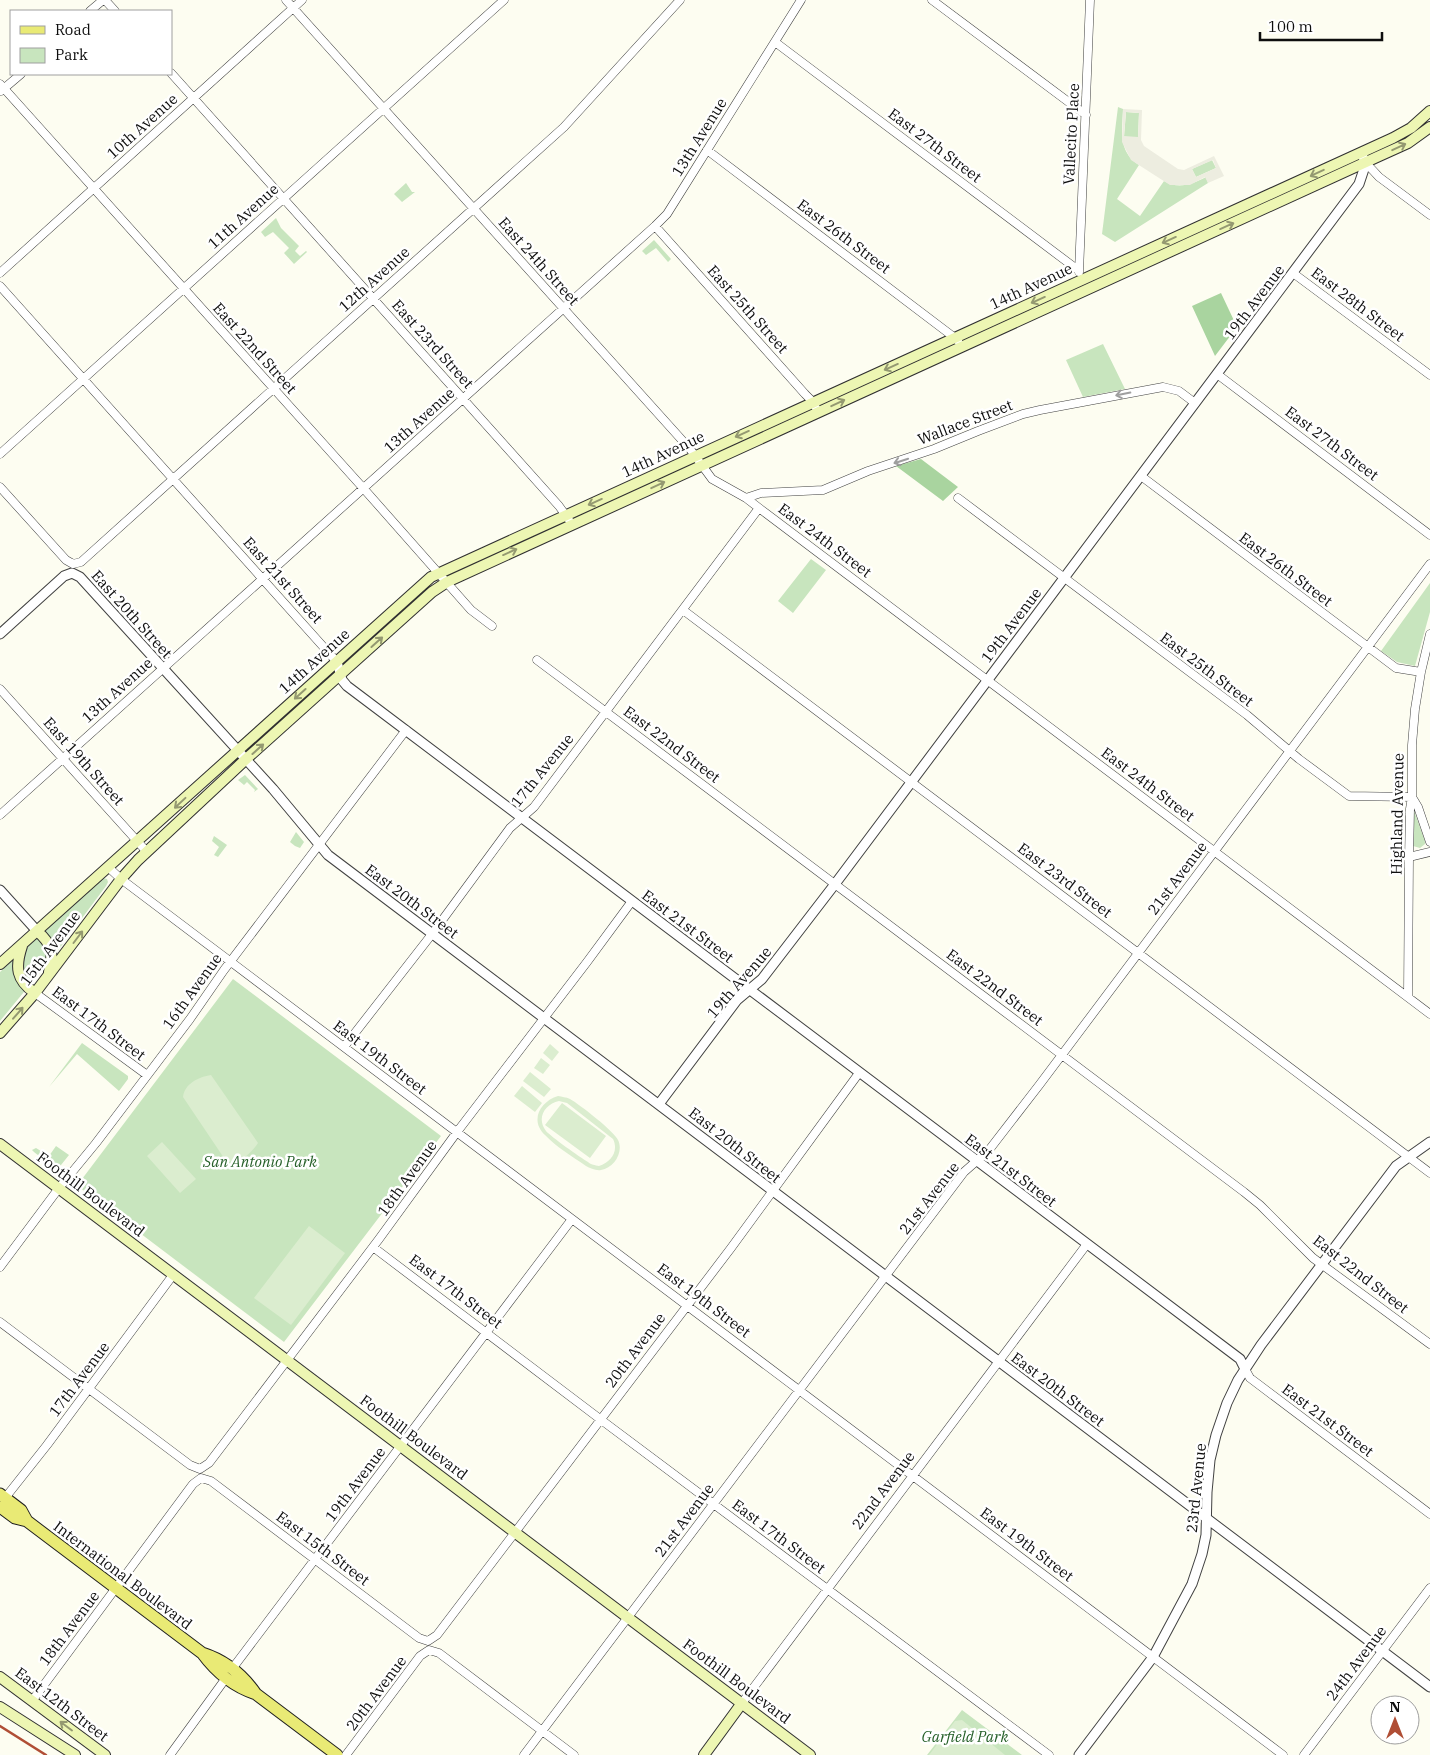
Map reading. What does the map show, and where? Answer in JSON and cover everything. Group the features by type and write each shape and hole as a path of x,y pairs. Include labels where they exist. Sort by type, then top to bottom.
{"main road":[{"name":"14th Avenue","path":"0,964 431,577 1361,153 1411,128 1430,111"},
{"name":"14th Avenue","path":"121,879 245,760 432,592 447,582 962,347 1083,280 1366,163 1408,143 1430,127"},
{"name":"15th Avenue","path":"0,1033 35,993 121,879"},
{"path":"37,931 49,944 51,959 48,976"},
{"path":"23,944 18,959 18,970 24,983 35,993"},
{"name":"Foothill Boulevard","path":"0,1144 810,1755"},
{"name":"International Boulevard","path":"2,1500 21,1510 27,1520 202,1653 211,1666 248,1681 256,1694 337,1755"},
{"name":"East 12th Street","path":"0,1676 105,1755"},
{"name":"22nd Avenue","path":"704,1755 742,1703"},
{"path":"0,1707 75,1755"}],"street":[{"path":"91,10 104,0 114,10"},
{"name":"East 24th Street","path":"286,0 695,456 712,479 760,508 1430,1014"},
{"name":"10th Avenue","path":"0,273 302,0"},
{"name":"11th Avenue","path":"0,454 504,0"},
{"name":"12th Avenue","path":"0,634 274,390 373,298 564,127 680,0"},
{"name":"13th Avenue","path":"0,815 667,214 801,0"},
{"path":"932,0 1086,115"},
{"name":"Vallecito Place","path":"1083,280 1090,0"},
{"name":"East 27th Street","path":"775,42 1083,280"},
{"name":"East 23rd Street","path":"172,74 463,398 572,524"},
{"path":"1,88 20,75"},
{"name":"East 22nd Street","path":"1,88 94,189 471,610 492,626"},
{"name":"East 26th Street","path":"707,150 955,338 962,347"},
{"path":"1361,153 1366,163 1378,176 1430,215"},
{"name":"19th Avenue","path":"658,1104 737,1000 762,979 835,884 1359,184 1366,163"},
{"name":"East 25th Street","path":"655,226 813,402 818,412"},
{"name":"East 28th Street","path":"1293,273 1430,375"},
{"name":"East 21st Street","path":"0,286 337,662 340,675 347,686 1240,1360 1250,1378 1430,1514"},
{"name":"East 27th Street","path":"1217,374 1430,535"},
{"name":"Wallace Street","path":"746,498 761,493 823,490 868,471 934,450 1023,414 1162,387 1179,391 1195,403"},
{"name":"East 26th Street","path":"1141,476 1367,648 1396,668 1421,672"},
{"name":"East 20th Street","path":"0,487 272,789 320,844 328,856 1430,1687"},
{"name":"East 25th Street","path":"958,498 1247,716 1349,796 1412,797"},
{"name":"17th Avenue","path":"344,1047 432,934 510,828 534,808 760,508"},
{"name":"21st Avenue","path":"524,1755 964,1172 989,1150 1430,564"},
{"name":"East 23rd Street","path":"683,610 1430,1173"},
{"name":"Highland Avenue","path":"1408,996 1412,745 1421,672 1430,634"},
{"name":"East 22nd Street","path":"537,660 1260,1205 1313,1258 1430,1344"},
{"name":"East 19th Street","path":"0,689 147,852"},
{"name":"16th Avenue","path":"0,1267 190,1019 231,961 406,730"},
{"path":"1412,797 1418,807 1430,842"},
{"path":"1409,857 1430,852"},
{"name":"East 19th Street","path":"108,867 121,879 1283,1755"},
{"path":"0,890 37,931"},
{"name":"18th Avenue","path":"88,1388 190,1465 200,1469 209,1463 632,901"},
{"name":"East 17th Street","path":"35,993 147,1075"},
{"name":"20th Avenue","path":"428,1641 436,1635 600,1419 859,1073"},
{"name":"23rd Avenue","path":"1079,1755 1153,1657 1196,1574 1202,1554 1207,1518 1209,1468 1216,1435 1227,1403 1245,1369 1396,1166 1430,1142"},
{"name":"19th Avenue","path":"170,1755 572,1219"},
{"name":"22nd Avenue","path":"742,1703 1087,1244"},
{"name":"East 17th Street","path":"373,1247 1049,1755"},
{"name":"17th Avenue","path":"2,1500 46,1445 173,1275"},
{"path":"0,1322 88,1388"},
{"name":"18th Avenue","path":"32,1700 193,1484 202,1478"},
{"name":"East 15th Street","path":"202,1478 211,1481 419,1638 428,1641"},
{"name":"24th Avenue","path":"1304,1755 1430,1588"},
{"name":"20th Avenue","path":"346,1755 420,1656 429,1650 439,1653 542,1731"},
{"path":"542,1731 574,1755"}],"green space":[{"path":"1118,107 1123,109 1122,133 1124,147 1132,160 1139,165 1117,199 1140,216 1164,181 1180,186 1191,184 1206,177 1208,183 1115,242 1102,234"},
{"path":"1126,112 1139,113 1138,137 1124,137"},
{"path":"1212,160 1216,168 1196,177 1192,169"},
{"path":"406,183 412,192 415,192 402,202 394,194"},
{"path":"276,218 281,228 299,246 295,251 300,256 307,252 294,264 284,253 289,248 273,232 265,237 261,232"},
{"path":"654,240 671,259 668,262 656,248 646,255 642,251"},
{"path":"1221,293 1237,327 1215,356 1192,306"},
{"path":"1103,344 1125,389 1083,397 1066,360"},
{"path":"921,459 958,487 943,501 896,466"},
{"path":"811,559 826,570 793,613 778,601"},
{"path":"1430,583 1430,612 1415,666 1397,662 1381,651"},
{"path":"245,775 258,789 254,792 255,790 247,782 244,785 238,780"},
{"path":"1413,808 1425,841 1425,844 1420,848 1413,846"},
{"path":"296,832 304,842 300,848 290,842"},
{"path":"214,836 227,845 218,857 214,855 219,847 212,841"},
{"path":"103,878 107,879 106,886 56,953 0,1021 0,972"},
{"name":"San Antonio Park","path":"233,979 441,1136 284,1342 79,1187 79,1183"},
{"path":"82,1043 128,1076 128,1079 119,1091 77,1054 49,1087"},
{"path":"550,1044 559,1052 552,1061 543,1053"},
{"path":"541,1058 550,1065 543,1074 534,1068"},
{"path":"530,1072 551,1089 544,1097 523,1081"},
{"path":"211,1075 258,1143 252,1151 240,1160 226,1161 183,1097 190,1084 202,1077"},
{"path":"522,1086 542,1103 535,1112 514,1096"},
{"path":"558,1096 570,1099 596,1118 615,1136 620,1149 614,1163 606,1169 599,1170 588,1167 545,1135 540,1129 538,1117 542,1107 552,1098","holes":["559,1101 567,1103 613,1139 615,1143 613,1156 607,1162 599,1166 590,1164 546,1131 542,1121 546,1108"]},
{"path":"562,1103 606,1136 590,1158 545,1125"},
{"path":"162,1142 196,1179 180,1193 147,1156"},
{"path":"56,1146 69,1155 57,1170 32,1150 36,1148 49,1156"},
{"path":"309,1226 345,1253 291,1325 254,1298"},
{"name":"Garfield Park","path":"962,1710 1022,1755 927,1755"},
{"name":"Garfield Park","path":"962,1720 1005,1755 929,1755 955,1721"}],"shaded area":[{"path":"1123,109 1142,110 1141,140 1144,146 1178,169 1184,170 1214,156 1224,176 1208,183 1205,177 1190,185 1170,185 1131,160 1122,142","holes":["1126,112 1139,113 1138,137 1124,136","1213,160 1216,168 1196,177 1192,169"]}],"railway":[{"path":"0,1726 46,1755"}]}
